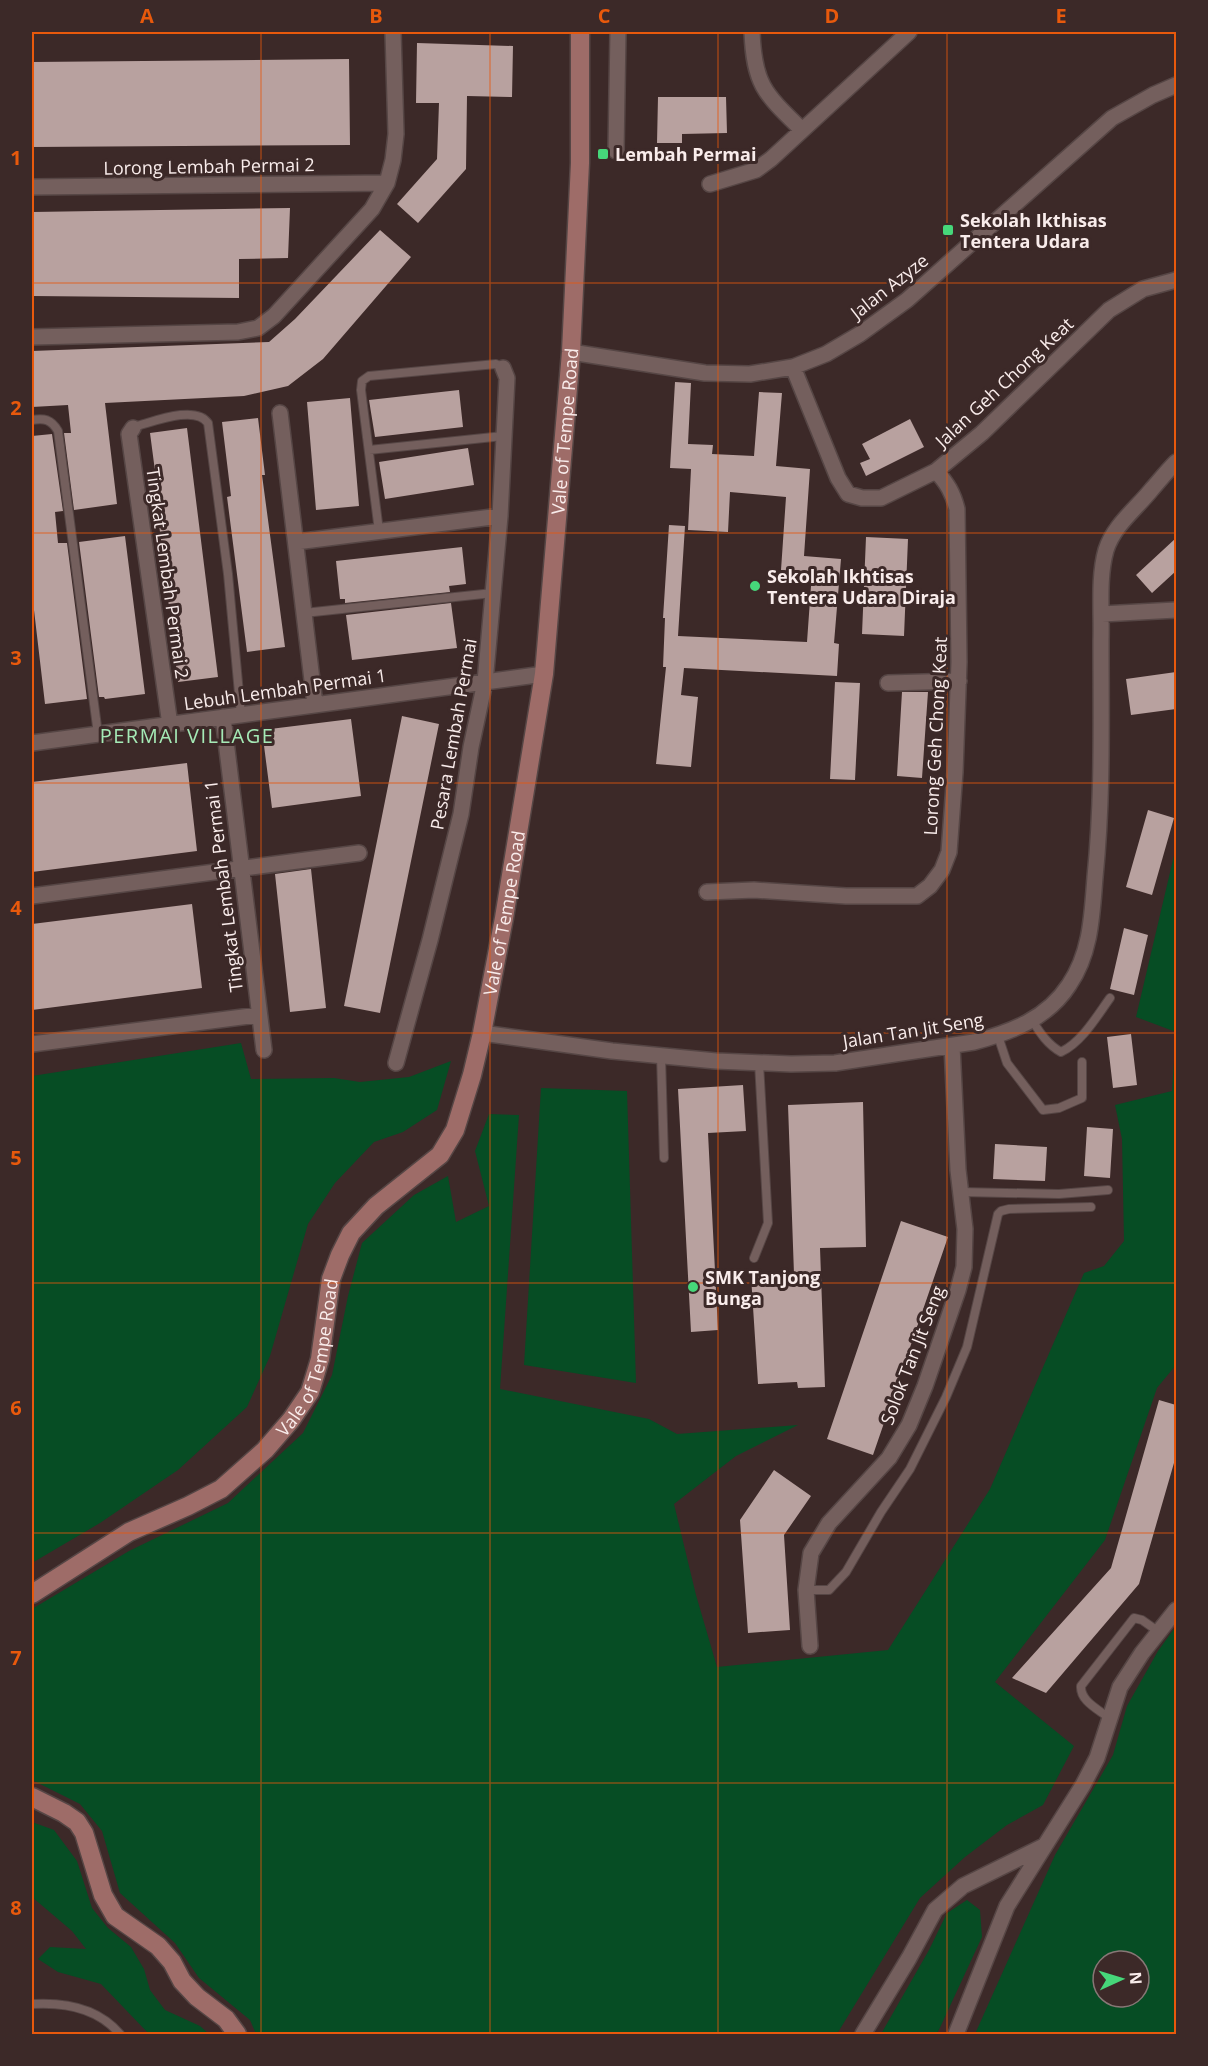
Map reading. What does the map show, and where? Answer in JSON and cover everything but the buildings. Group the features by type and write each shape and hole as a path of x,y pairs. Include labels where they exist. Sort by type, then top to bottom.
{"main road":[{"name":"Vale of Tempe Road","path":"32,1594 129,1532 221,1489 265,1450 291,1420 310,1392 320,1359 331,1279 351,1233 376,1206 440,1155 455,1130 482,1033 507,906 544,674 571,352 580,163 580,32"},
{"path":"32,1797 77,1822 84,1833 103,1895 115,1916 158,1946 172,1962 182,1981 226,2019 237,2034"}],"street":[{"path":"32,336 238,332 258,328 274,316 372,209 387,183 396,134 393,32"},
{"path":"616,151 618,32"},
{"path":"752,32 756,69 763,88 774,104 802,130"},
{"path":"710,183 756,170 771,159 909,32"},
{"name":"Jalan Azyze","path":"571,352 705,373 750,374 793,367 826,354 860,334 908,300 1112,118 1176,85"},
{"name":"Lorong Lembah Permai 2","path":"32,187 387,183"},
{"name":"Jalan Geh Chong Keat","path":"793,367 838,478 848,494 862,498 881,498 936,471 982,433 1109,310 1143,289 1176,280"},
{"name":"Pesara Lembah Permai","path":"396,1063 430,940 461,814 471,747 485,682 500,516 507,378 503,368"},
{"path":"280,413 315,705"},
{"name":"Tingkat Lembah Permai 2","path":"133,428 129,434 170,725"},
{"name":"Jalan Tan Jit Seng","path":"482,1033 661,1056 759,1063 835,1063 952,1046 998,1036 1032,1020 1050,1008 1079,968 1091,927 1101,820 1102,614 1103,568 1106,552 1118,527 1176,462"},
{"name":"Lorong Geh Chong Keat","path":"707,892 754,891 917,896 930,886 942,870 949,852 956,772 959,681 957,509 954,496 947,483 936,471"},
{"path":"296,542 500,516"},
{"path":"1102,614 1176,610"},
{"name":"Lebuh Lembah Permai 1","path":"32,743 544,674"},
{"path":"888,683 959,681"},
{"name":"Tingkat Lembah Permai 1","path":"223,717 264,1050"},
{"path":"32,896 359,853"},
{"path":"32,1044 258,1015"},
{"name":"Solok Tan Jit Seng","path":"810,1646 806,1590 811,1553 829,1523 889,1458 909,1425 925,1386 964,1267 965,1229 952,1046"},
{"path":"956,2034 1007,1906 1083,1785 1096,1758 1120,1688 1142,1653 1176,1610"},
{"path":"863,2034 935,1910 963,1886 1044,1846"}],"lane":[{"path":"379,531 361,390 362,381 369,376 496,364 503,368"},
{"path":"133,428 174,416 196,415 204,418 208,423 228,574 241,715"},
{"path":"32,420 43,418 53,422 58,430 98,734"},
{"path":"369,450 504,436"},
{"path":"304,613 494,593"},
{"path":"1032,1020 1041,1035 1053,1048 1061,1052 1066,1050 1088,1028 1110,998"},
{"path":"998,1036 1007,1063 1043,1110 1059,1108 1082,1098 1082,1062"},
{"path":"661,1056 664,1158"},
{"path":"754,1258 768,1223 759,1063"},
{"path":"961,1192 1059,1194 1108,1190"},
{"path":"806,1590 829,1590 846,1572 880,1512 910,1469 946,1397 967,1347 998,1215 1001,1211 1010,1209 1092,1207"},
{"path":"1109,1718 1085,1699 1081,1693 1081,1686 1134,1618 1142,1620 1159,1632"},
{"path":"32,2004 69,2005 93,2014 114,2027 120,2034"}],"green space":[{"path":"1176,847 1176,1032 1136,1017"},
{"path":"1176,1032 1176,1365 1157,1388 1105,1540 995,1682 1074,1746 1043,1805 1007,1825 965,1857 920,1898 837,2034 256,2034 250,2020 199,1978 175,1943 120,1893 102,1831 80,1804 32,1780 32,1609 129,1551 228,1503 303,1433 332,1375 348,1296 362,1243 414,1195 448,1176 456,1222 489,1206 475,1151 489,1114 519,1115 500,1389 649,1419 677,1434 798,1425 736,1456 674,1504 696,1595 717,1667 888,1650 990,1489 1084,1273 1104,1266 1124,1241 1122,1139 1115,1105 1172,1091"},
{"path":"241,1043 251,1079 334,1078 360,1082 409,1077 451,1061 437,1110 403,1132 374,1142 335,1183 308,1224 270,1356 247,1407 178,1470 100,1523 32,1563 32,1076"},
{"path":"541,1088 627,1091 636,1383 524,1365"},
{"path":"1176,1626 1176,2034 975,2034 1055,1855 1113,1755 1127,1706 1158,1651"},
{"path":"32,1822 54,1830 77,1861 92,1908 108,1928 131,1947 144,1969 150,1990 165,2010 200,2026 209,2034 149,2034 101,1984 58,1972 38,1959 50,1947 86,1949 72,1931 32,1897"},
{"path":"967,1900 980,1910 982,1937 937,2034 881,2034 929,1950 947,1913"}],"place":[{"name":"Lembah Permai","path":"603,154"},
{"name":"Sekolah Ikthisas Tentera Udara","path":"948,230"},
{"name":"Sekolah Ikhtisas Tentera Udara Diraja","path":"755,586"},
{"name":"SMK Tanjong Bunga","path":"693,1287"}],"district":[{"name":"PERMAI VILLAGE","path":"187,735"}]}
